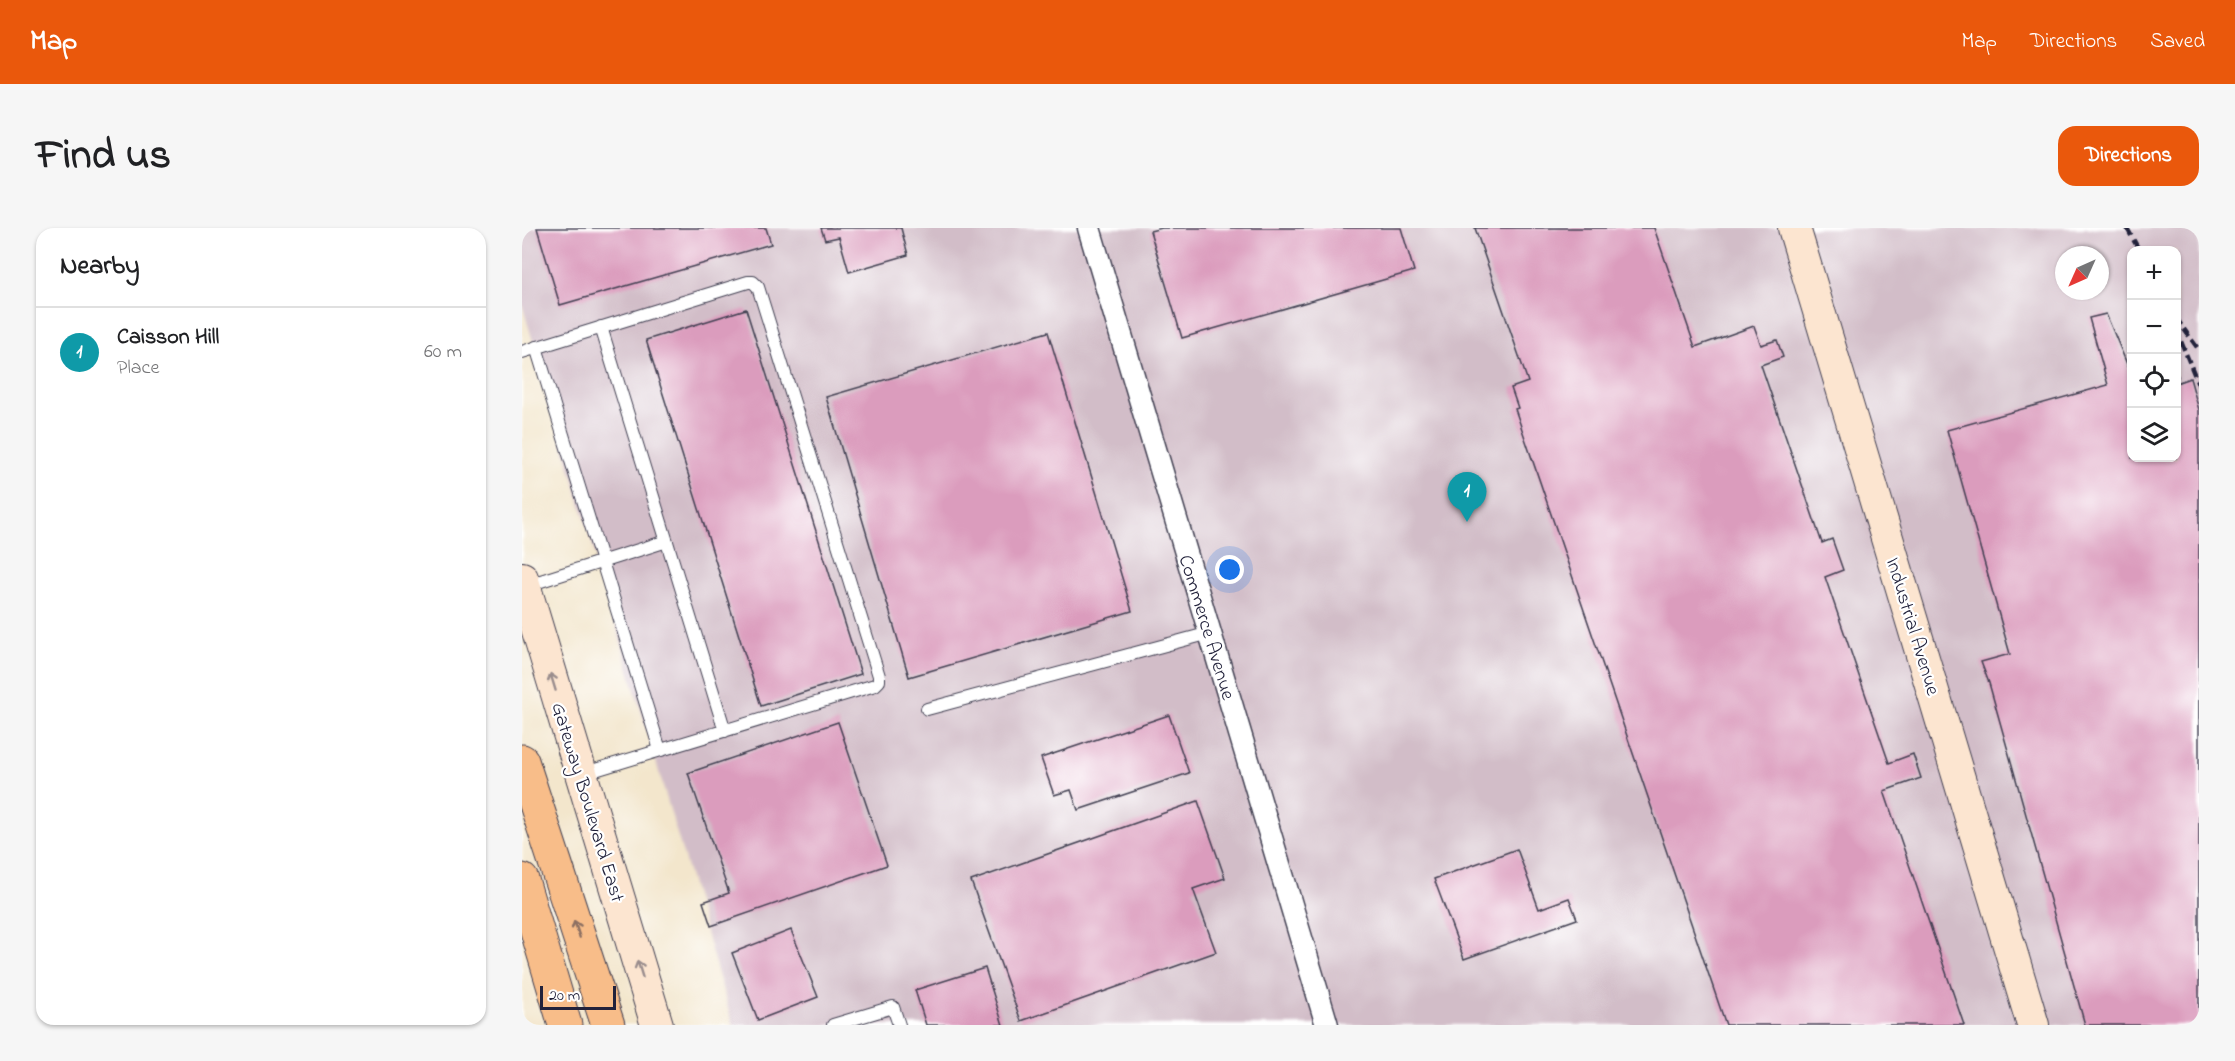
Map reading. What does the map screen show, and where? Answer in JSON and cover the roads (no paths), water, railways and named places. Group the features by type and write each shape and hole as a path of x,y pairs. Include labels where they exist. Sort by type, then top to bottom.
{"highway":[{"path":"522,762 608,1025"},
{"path":"522,880 565,1025"}],"street":[{"name":"Commerce Avenue","path":"1089,228 1327,1025"},
{"name":"Industrial Avenue","path":"1794,228 2033,1025"},
{"name":"Gateway Boulevard East","path":"523,582 657,1025"}],"lane":[{"path":"581,774 875,685 879,681 758,287 753,282 526,349 602,562 660,750"},
{"path":"601,327 725,731"},
{"path":"523,582 602,562 667,541"},
{"path":"927,709 1210,633"},
{"path":"833,1025 893,1007 899,1025"}],"railway":[{"path":"2127,228 2137,246"},
{"path":"2181,325 2199,350"},
{"path":"2181,341 2199,386"}],"place":[{"name":"Caisson Hill","path":"1467,522"}]}
